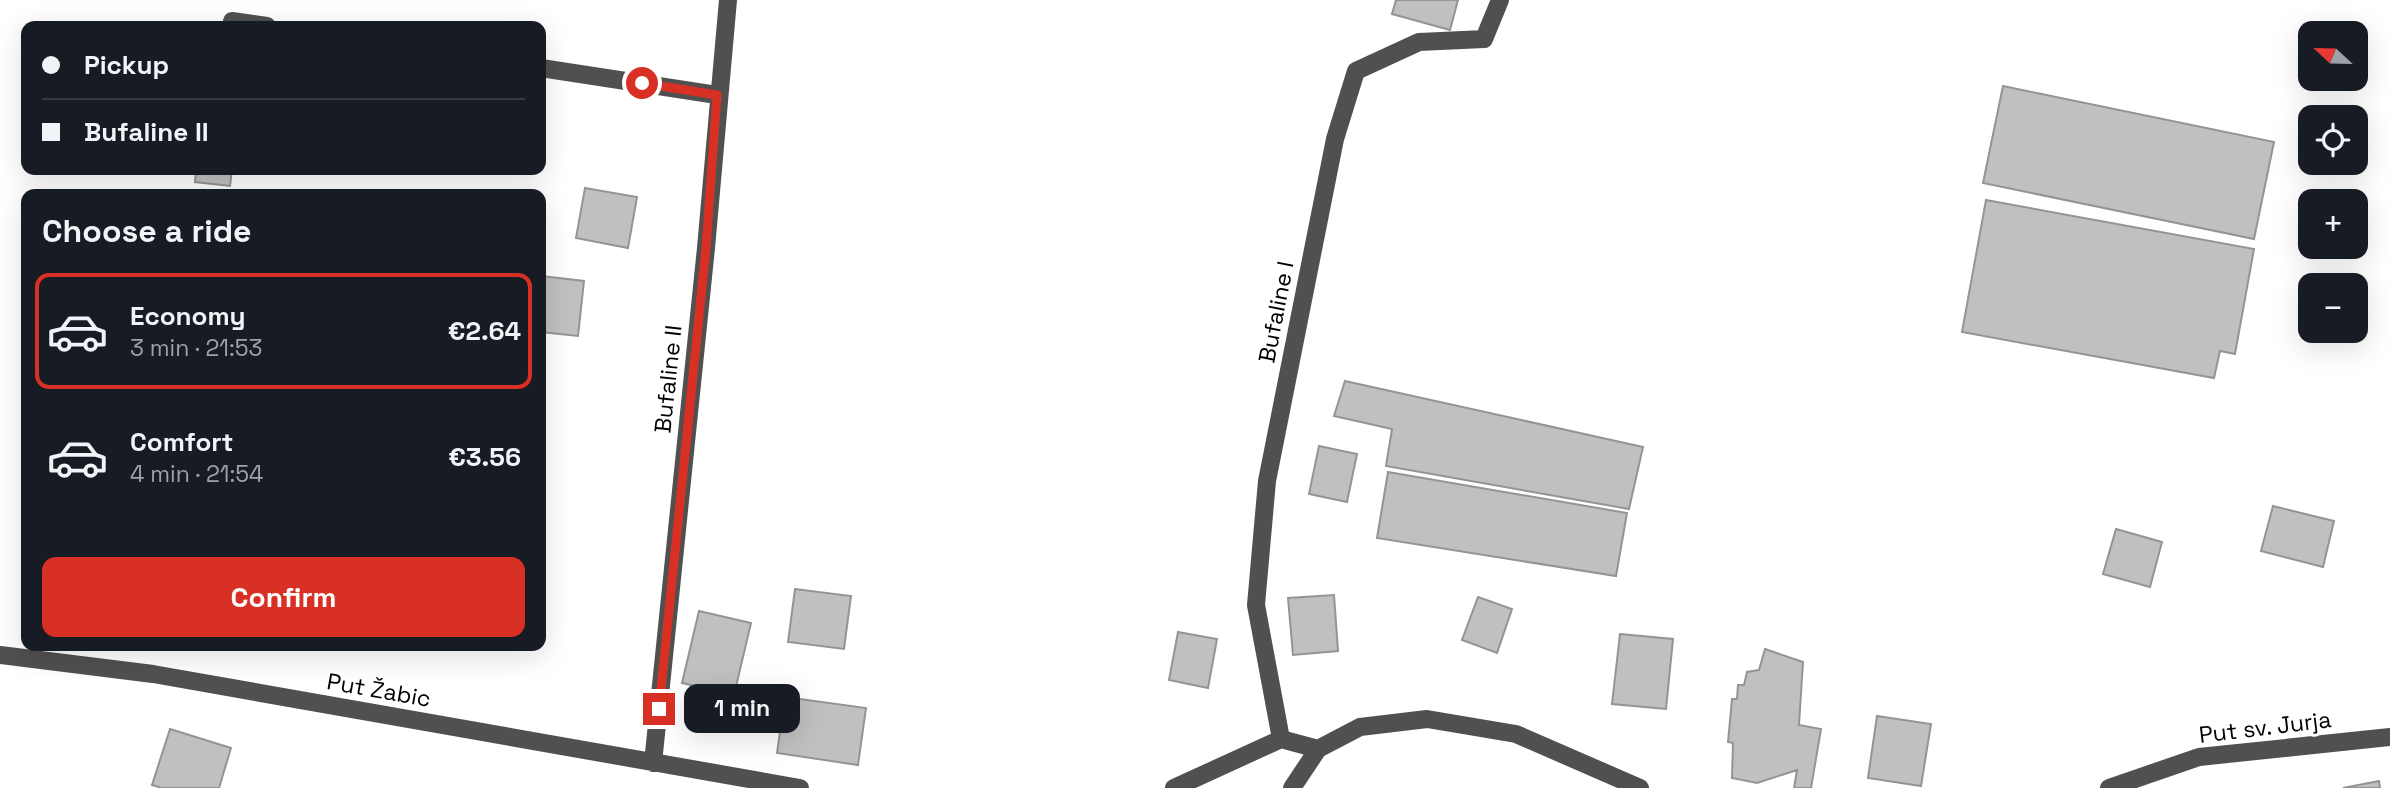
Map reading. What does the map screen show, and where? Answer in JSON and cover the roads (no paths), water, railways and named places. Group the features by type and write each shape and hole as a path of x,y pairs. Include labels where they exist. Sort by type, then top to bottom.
{"street":[{"name":"Bufaline II","path":"653,763 706,248 717,95 728,0"},
{"name":"Bufaline I","path":"1281,739 1256,604 1257,591 1267,481 1335,139 1356,71 1419,42 1484,39 1500,0"},
{"path":"546,69 717,95"},
{"name":"Put Žabic","path":"0,655 153,674 653,763 749,784 800,788"},
{"path":"1292,788 1318,748 1360,727 1427,719 1516,734 1640,788"},
{"name":"Put sv. Jurja","path":"2109,788 2199,757 2390,737"},
{"path":"1174,788 1281,739 1318,748"}]}
